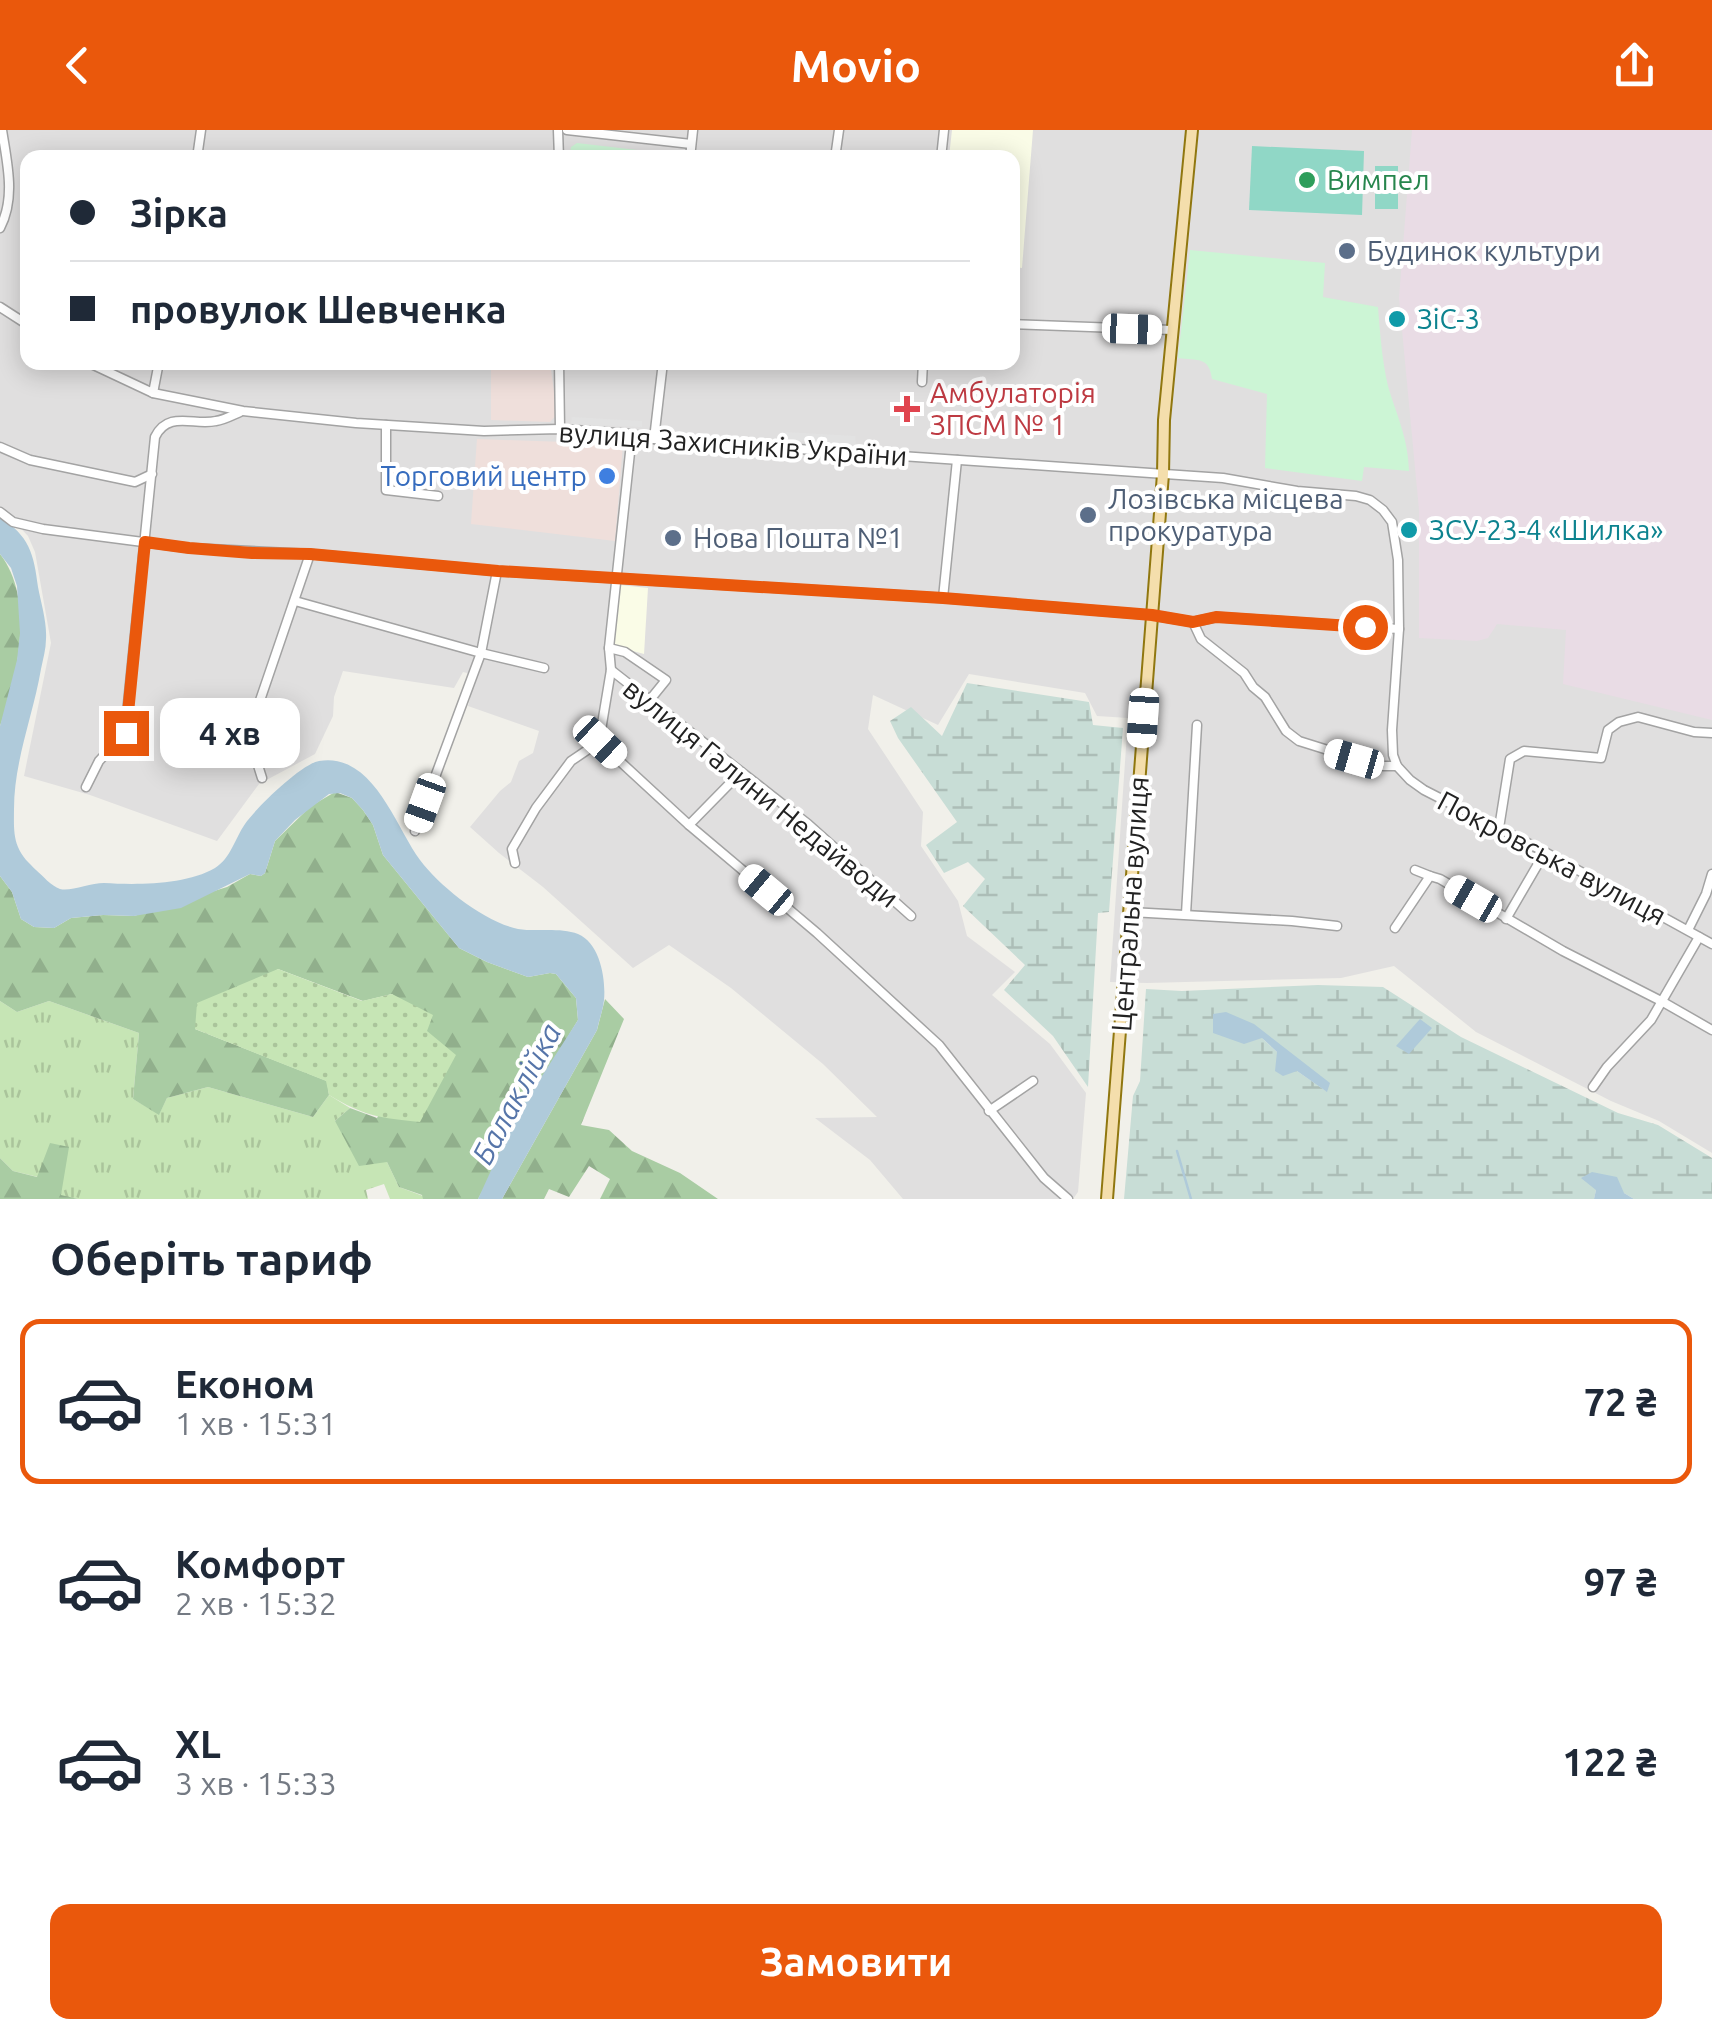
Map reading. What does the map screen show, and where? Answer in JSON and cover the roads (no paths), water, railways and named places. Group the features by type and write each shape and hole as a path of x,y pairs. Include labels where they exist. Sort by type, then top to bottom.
{"main road":[{"name":"Центральна вулиця","path":"1108,1199 1164,420 1192,130"}],"street":[{"path":"0,228 10,186 2,130"},
{"path":"567,130 691,144"},
{"path":"691,150 693,130"},
{"path":"1020,324 1172,330"},
{"name":"вулиця Захисників України","path":"104,370 153,393 243,411 484,431 632,434 654,439 1222,478 1356,496 1370,500 1392,522 1399,629"},
{"path":"153,393 157,370"},
{"path":"559,370 560,430"},
{"path":"654,439 662,370"},
{"path":"922,382 923,370"},
{"path":"86,788 98,761 126,733 155,437 168,422 214,422 243,411"},
{"path":"386,424 386,490 438,496"},
{"path":"515,863 512,848 536,808 572,761 600,742 611,670 608,648 632,434"},
{"path":"0,447 30,460 135,482 152,474"},
{"path":"943,598 957,460"},
{"path":"0,512 13,522 43,529 189,548 943,598 1152,615 1193,622 1216,617 1399,629 1392,730 1397,766 1379,766 1299,741 1286,731 1244,673 1202,639 1193,622"},
{"path":"262,778 251,743 254,718 310,554"},
{"path":"414,831 480,653 498,571"},
{"path":"295,600 544,668"},
{"path":"608,648 626,652 666,680 649,701"},
{"name":"вулиця Галини Недайводи","path":"611,670 808,824 912,916"},
{"path":"1499,828 1510,759 1524,750 1601,758 1608,730 1638,717 1712,733"},
{"path":"1186,914 1197,726"},
{"path":"600,742 939,1045 1044,1178 1068,1199"},
{"name":"Покровська вулиця","path":"1397,766 1424,790 1712,944"},
{"path":"690,825 741,772"},
{"path":"1506,918 1545,852"},
{"path":"1415,870 1712,1030"},
{"path":"1688,930 1712,874"},
{"path":"1395,928 1430,876"},
{"path":"1131,912 1338,926"},
{"path":"1593,1086 1651,1020 1699,937"},
{"path":"989,1111 1033,1082"}],"waterway":[{"path":"1177,1151 1191,1199"}],"place":[{"name":"Вимпел","path":"1307,180"},
{"name":"Будинок культури","path":"1347,251"},
{"name":"ЗіС-3","path":"1397,319"},
{"name":"Амбулаторія ЗПСМ № 1","path":"907,409"},
{"name":"Торговий центр","path":"607,476"},
{"name":"Лозівська місцева прокуратура","path":"1088,515"},
{"name":"ЗСУ-23-4 «Шилка»","path":"1409,530"},
{"name":"Нова Пошта №1","path":"673,538"}],"water label":[{"name":"Балаклійка","path":"517,1094"}]}
